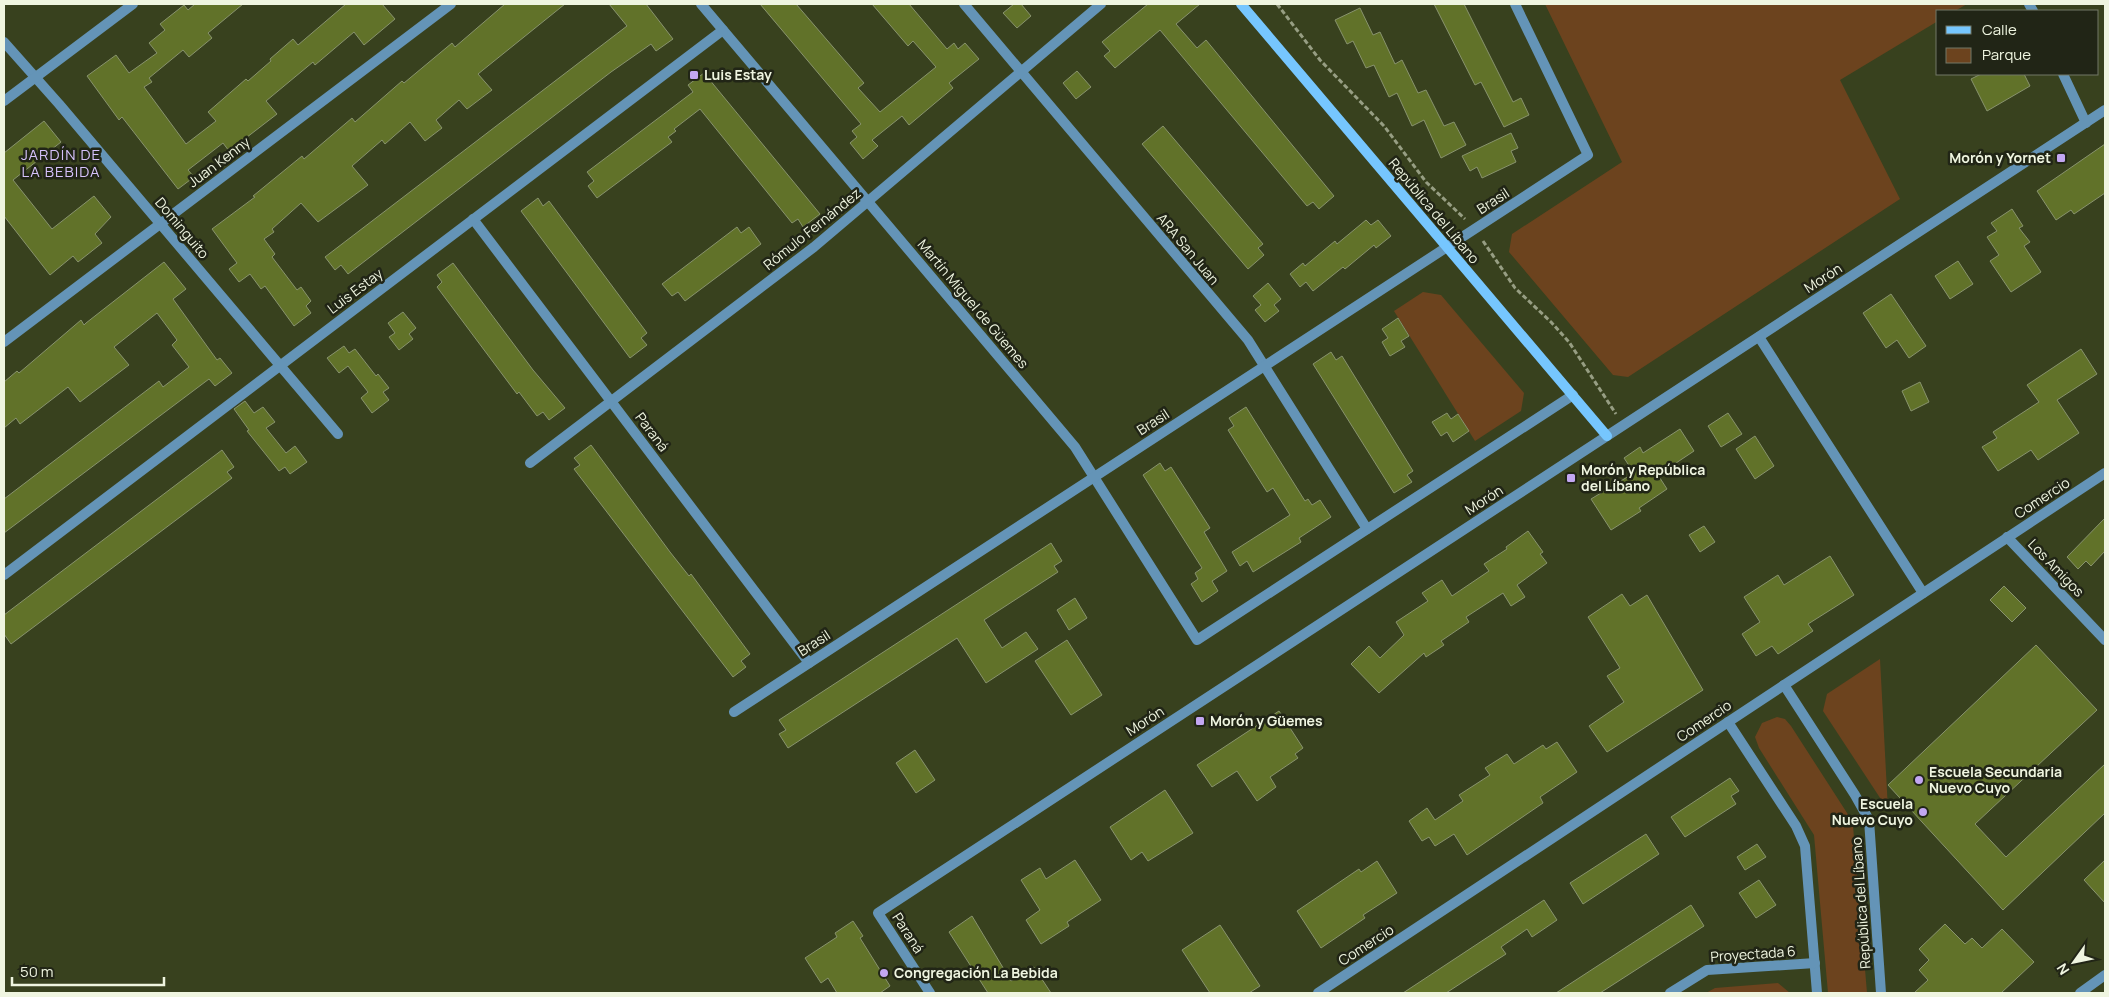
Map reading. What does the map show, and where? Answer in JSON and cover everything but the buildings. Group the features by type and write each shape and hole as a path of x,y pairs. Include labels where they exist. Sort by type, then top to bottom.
{"street":[{"path":"4,102 133,4"},
{"name":"Juan Kenny","path":"4,342 451,4"},
{"name":"Martín Miguel de Güemes","path":"701,4 1075,447 1197,640 1368,529"},
{"name":"ARA San Juan","path":"964,4 1248,340 1368,529"},
{"name":"Rómulo Fernández","path":"530,462 814,247 1102,4"},
{"name":"República del Líbano","path":"1241,4 1607,436"},
{"name":"Brasil","path":"734,712 1588,156 1515,4"},
{"name":"Luis Estay","path":"4,575 723,30"},
{"name":"Dominguito","path":"4,42 338,434"},
{"path":"2063,75 2086,123"},
{"name":"Morón","path":"878,913 2105,110"},
{"name":"Paraná","path":"473,219 809,662"},
{"path":"1758,337 1923,593"},
{"path":"1368,529 1573,395"},
{"name":"Comercio","path":"1318,993 2105,473"},
{"name":"Los Amigos","path":"2007,537 2105,640"},
{"name":"República del Líbano","path":"1784,685 1869,820 1881,993"},
{"path":"1728,722 1796,826 1805,846 1817,993"},
{"name":"Paraná","path":"878,913 930,993"},
{"name":"Proyectada 6","path":"1670,993 1707,970 1815,963"},
{"path":"2080,993 2105,975"}],"path":[{"path":"1277,4 1320,60 1379,120 1426,182 1463,216 1524,299 1551,322 1569,342 1624,425"}],"green space":[{"path":"1545,4 1967,4 1957,10 1936,10 1936,22 1840,80 1900,199 1628,377 1613,375 1509,252 1512,234 1622,162"},
{"path":"1423,292 1441,295 1524,393 1521,411 1475,441 1394,311"},
{"path":"1880,659 1888,810 1823,711 1827,694"},
{"path":"1777,717 1785,719 1791,726 1849,816 1853,826 1867,993 1828,993 1814,835 1759,748 1755,737 1762,723"},
{"path":"1778,983 1790,993 1706,993 1715,988"}],"place":[{"name":"Luis Estay","path":"694,75"},
{"name":"Morón y Yornet","path":"2061,158"},
{"name":"Morón y República del Líbano","path":"1571,478"},
{"name":"Morón y Güemes","path":"1200,721"},
{"name":"Escuela Secundaria Nuevo Cuyo","path":"1919,780"},
{"name":"Escuela Nuevo Cuyo","path":"1923,812"},
{"name":"Congregación La Bebida","path":"884,973"}],"district":[{"name":"JARDÍN DE LA BEBIDA","path":"61,164"}]}
